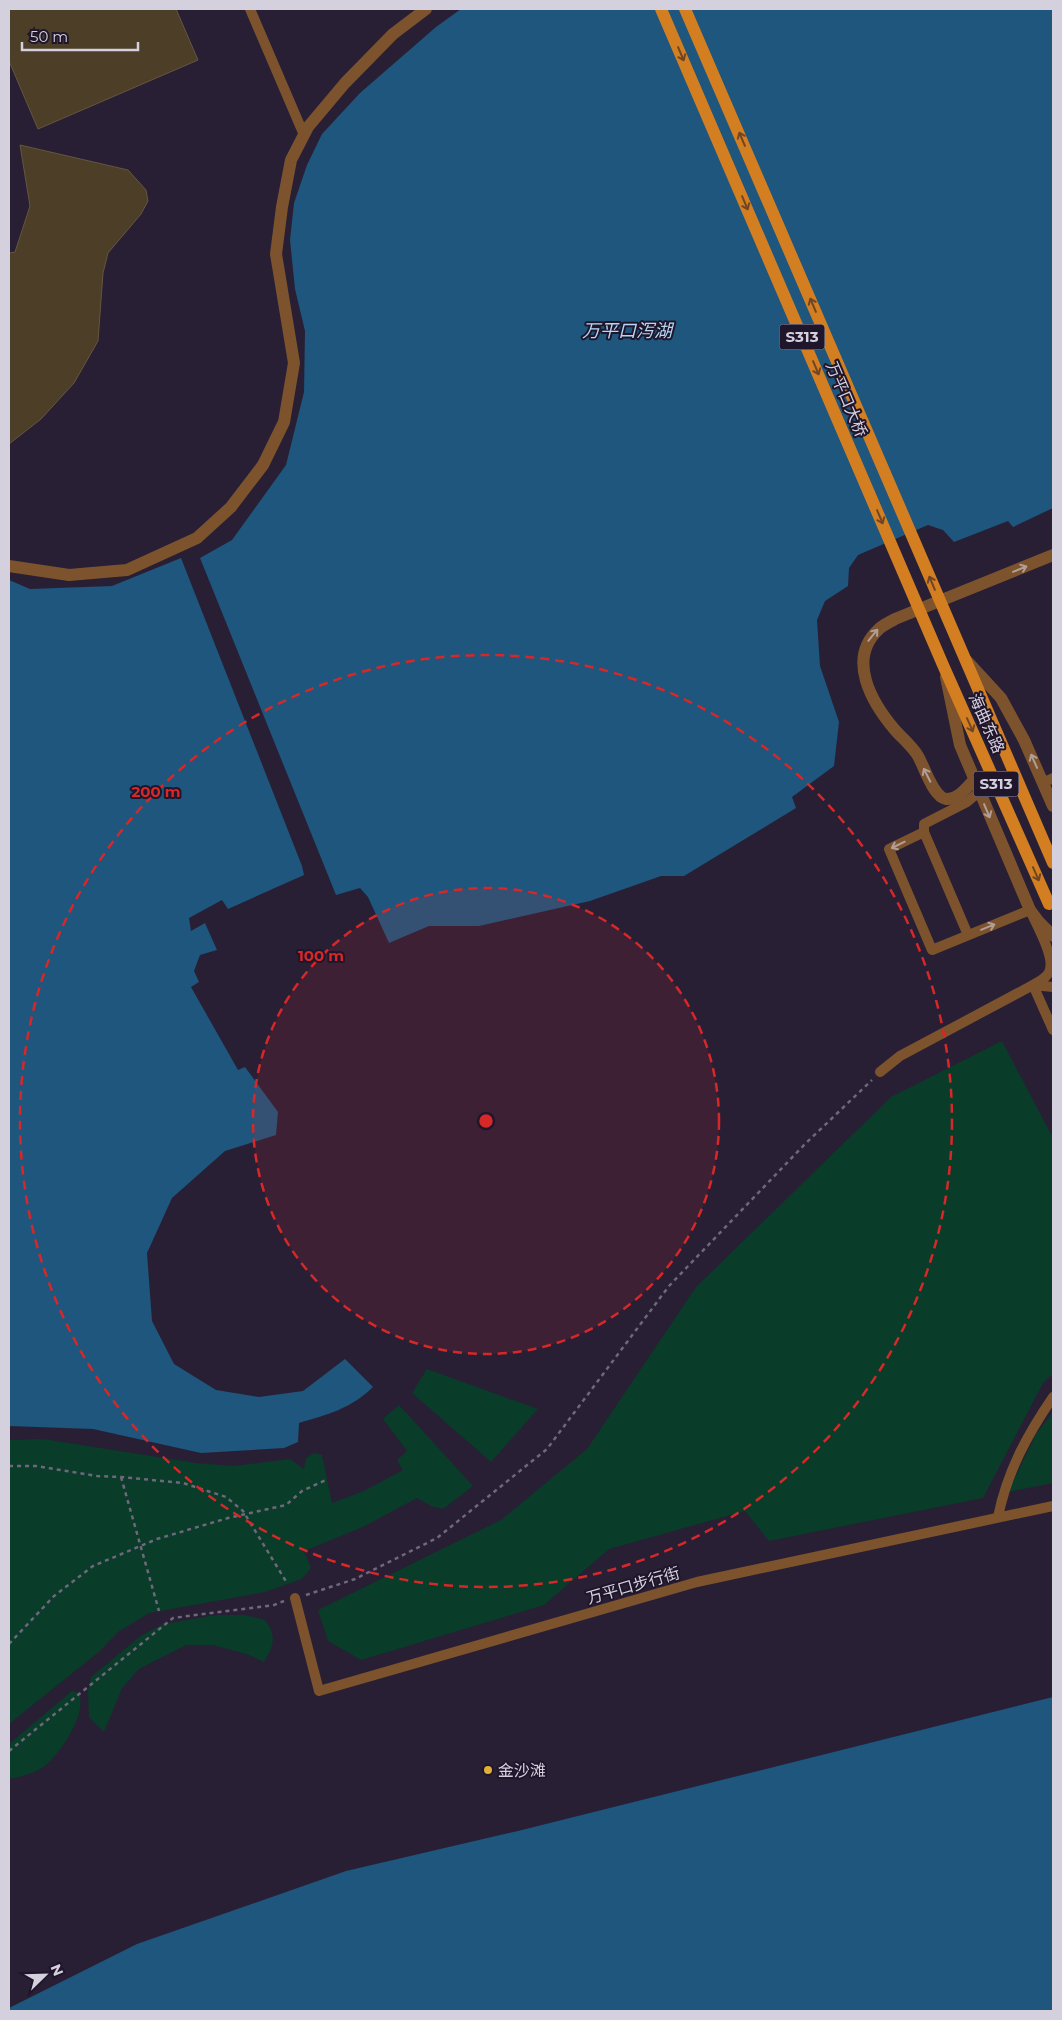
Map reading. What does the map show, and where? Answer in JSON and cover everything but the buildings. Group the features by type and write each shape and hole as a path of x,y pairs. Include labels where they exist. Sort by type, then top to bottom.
{"main road":[{"name":"万平口大桥","path":"661,9 943,665"},
{"name":"万平口大桥","path":"686,9 966,660"},
{"name":"海曲东路","path":"966,660 1053,863"},
{"name":"海曲东路","path":"943,665 1050,904"}],"street":[{"path":"9,566 69,576 127,570 197,538 231,507 263,465 284,422 294,363 276,254 291,160 308,127 345,83 393,34 426,9"},
{"path":"974,780 964,792 954,797 946,799 937,794 917,754 894,729 870,694 864,674 863,657 868,641 879,628 895,620 1053,555"},
{"path":"966,660 1001,698 1048,781 1053,806"},
{"path":"943,665 960,745 974,780 1030,910 1053,936"}],"lane":[{"path":"250,9 304,136"},
{"path":"968,935 924,832 924,824 967,802 979,792"},
{"path":"880,1072 900,1056 1033,986 1048,975 1050,969 1046,946 1030,910 932,950 889,849 924,832"},
{"path":"1033,986 1053,987"},
{"path":"1033,986 1053,1030"},
{"path":"998,1518 1004,1490 1017,1457 1038,1419 1053,1397"},
{"name":"万平口步行街","path":"295,1598 319,1691 697,1582 1053,1506"}],"path":[{"path":"9,1751 173,1618 274,1605 355,1579 437,1538 547,1449 669,1286 805,1144 880,1072"},
{"path":"9,1466 36,1466 96,1476 183,1484 226,1497 243,1511 287,1583"},
{"path":"121,1477 159,1611"},
{"path":"9,1644 54,1596 93,1566 157,1539 228,1518 286,1505 302,1491 328,1479"}],"green space":[{"path":"1002,1041 1053,1138 1053,1374 1043,1383 983,1498 769,1541 745,1511 609,1549 544,1605 361,1660 328,1641 318,1610 501,1520 587,1449 696,1287 891,1097"},
{"path":"427,1369 538,1409 491,1462 412,1393"},
{"path":"399,1405 473,1486 443,1509 431,1506 417,1498 363,1527 304,1551 311,1568 302,1579 265,1592 149,1613 118,1632 100,1651 9,1724 9,1440 43,1439 196,1463 233,1466 290,1459 304,1469 306,1458 314,1453 322,1455 332,1503 364,1491 403,1470 397,1460 407,1451 383,1419"},
{"path":"1053,1412 1053,1483 1008,1492 1036,1434"},
{"path":"216,1615 245,1615 265,1620 273,1636 273,1641 264,1662 249,1655 213,1645 186,1645 139,1669 122,1688 104,1732 89,1717 88,1692 91,1677 142,1635 163,1624"},
{"path":"72,1691 80,1693 80,1709 71,1733 60,1750 42,1768 26,1775 9,1779 9,1744"}],"water":[{"name":"万平口泻湖","path":"461,9 1053,9 1053,508 1013,527 1008,521 954,542 943,530 928,525 858,555 849,568 848,586 825,601 817,620 820,666 839,722 834,766 792,797 796,808 684,876 661,876 590,901 479,926 429,926 389,943 368,897 360,888 336,895 200,558 232,540 286,465 304,392 305,331 295,289 290,240 294,203 307,165 322,134 360,93 436,27"},
{"path":"181,558 304,875 228,909 222,900 189,918 191,931 205,923 217,950 200,955 194,971 199,982 191,987 238,1070 245,1067 278,1112 276,1135 225,1151 172,1198 147,1253 152,1321 174,1364 216,1390 259,1397 303,1391 345,1359 373,1387 347,1406 299,1423 298,1442 284,1448 201,1453 93,1429 9,1426 9,580 30,589 112,586"},
{"path":"1053,1697 1053,2011 9,2011 9,2008 137,1944 346,1871 518,1831"}],"place":[{"name":"金沙滩","path":"488,1770"}]}
